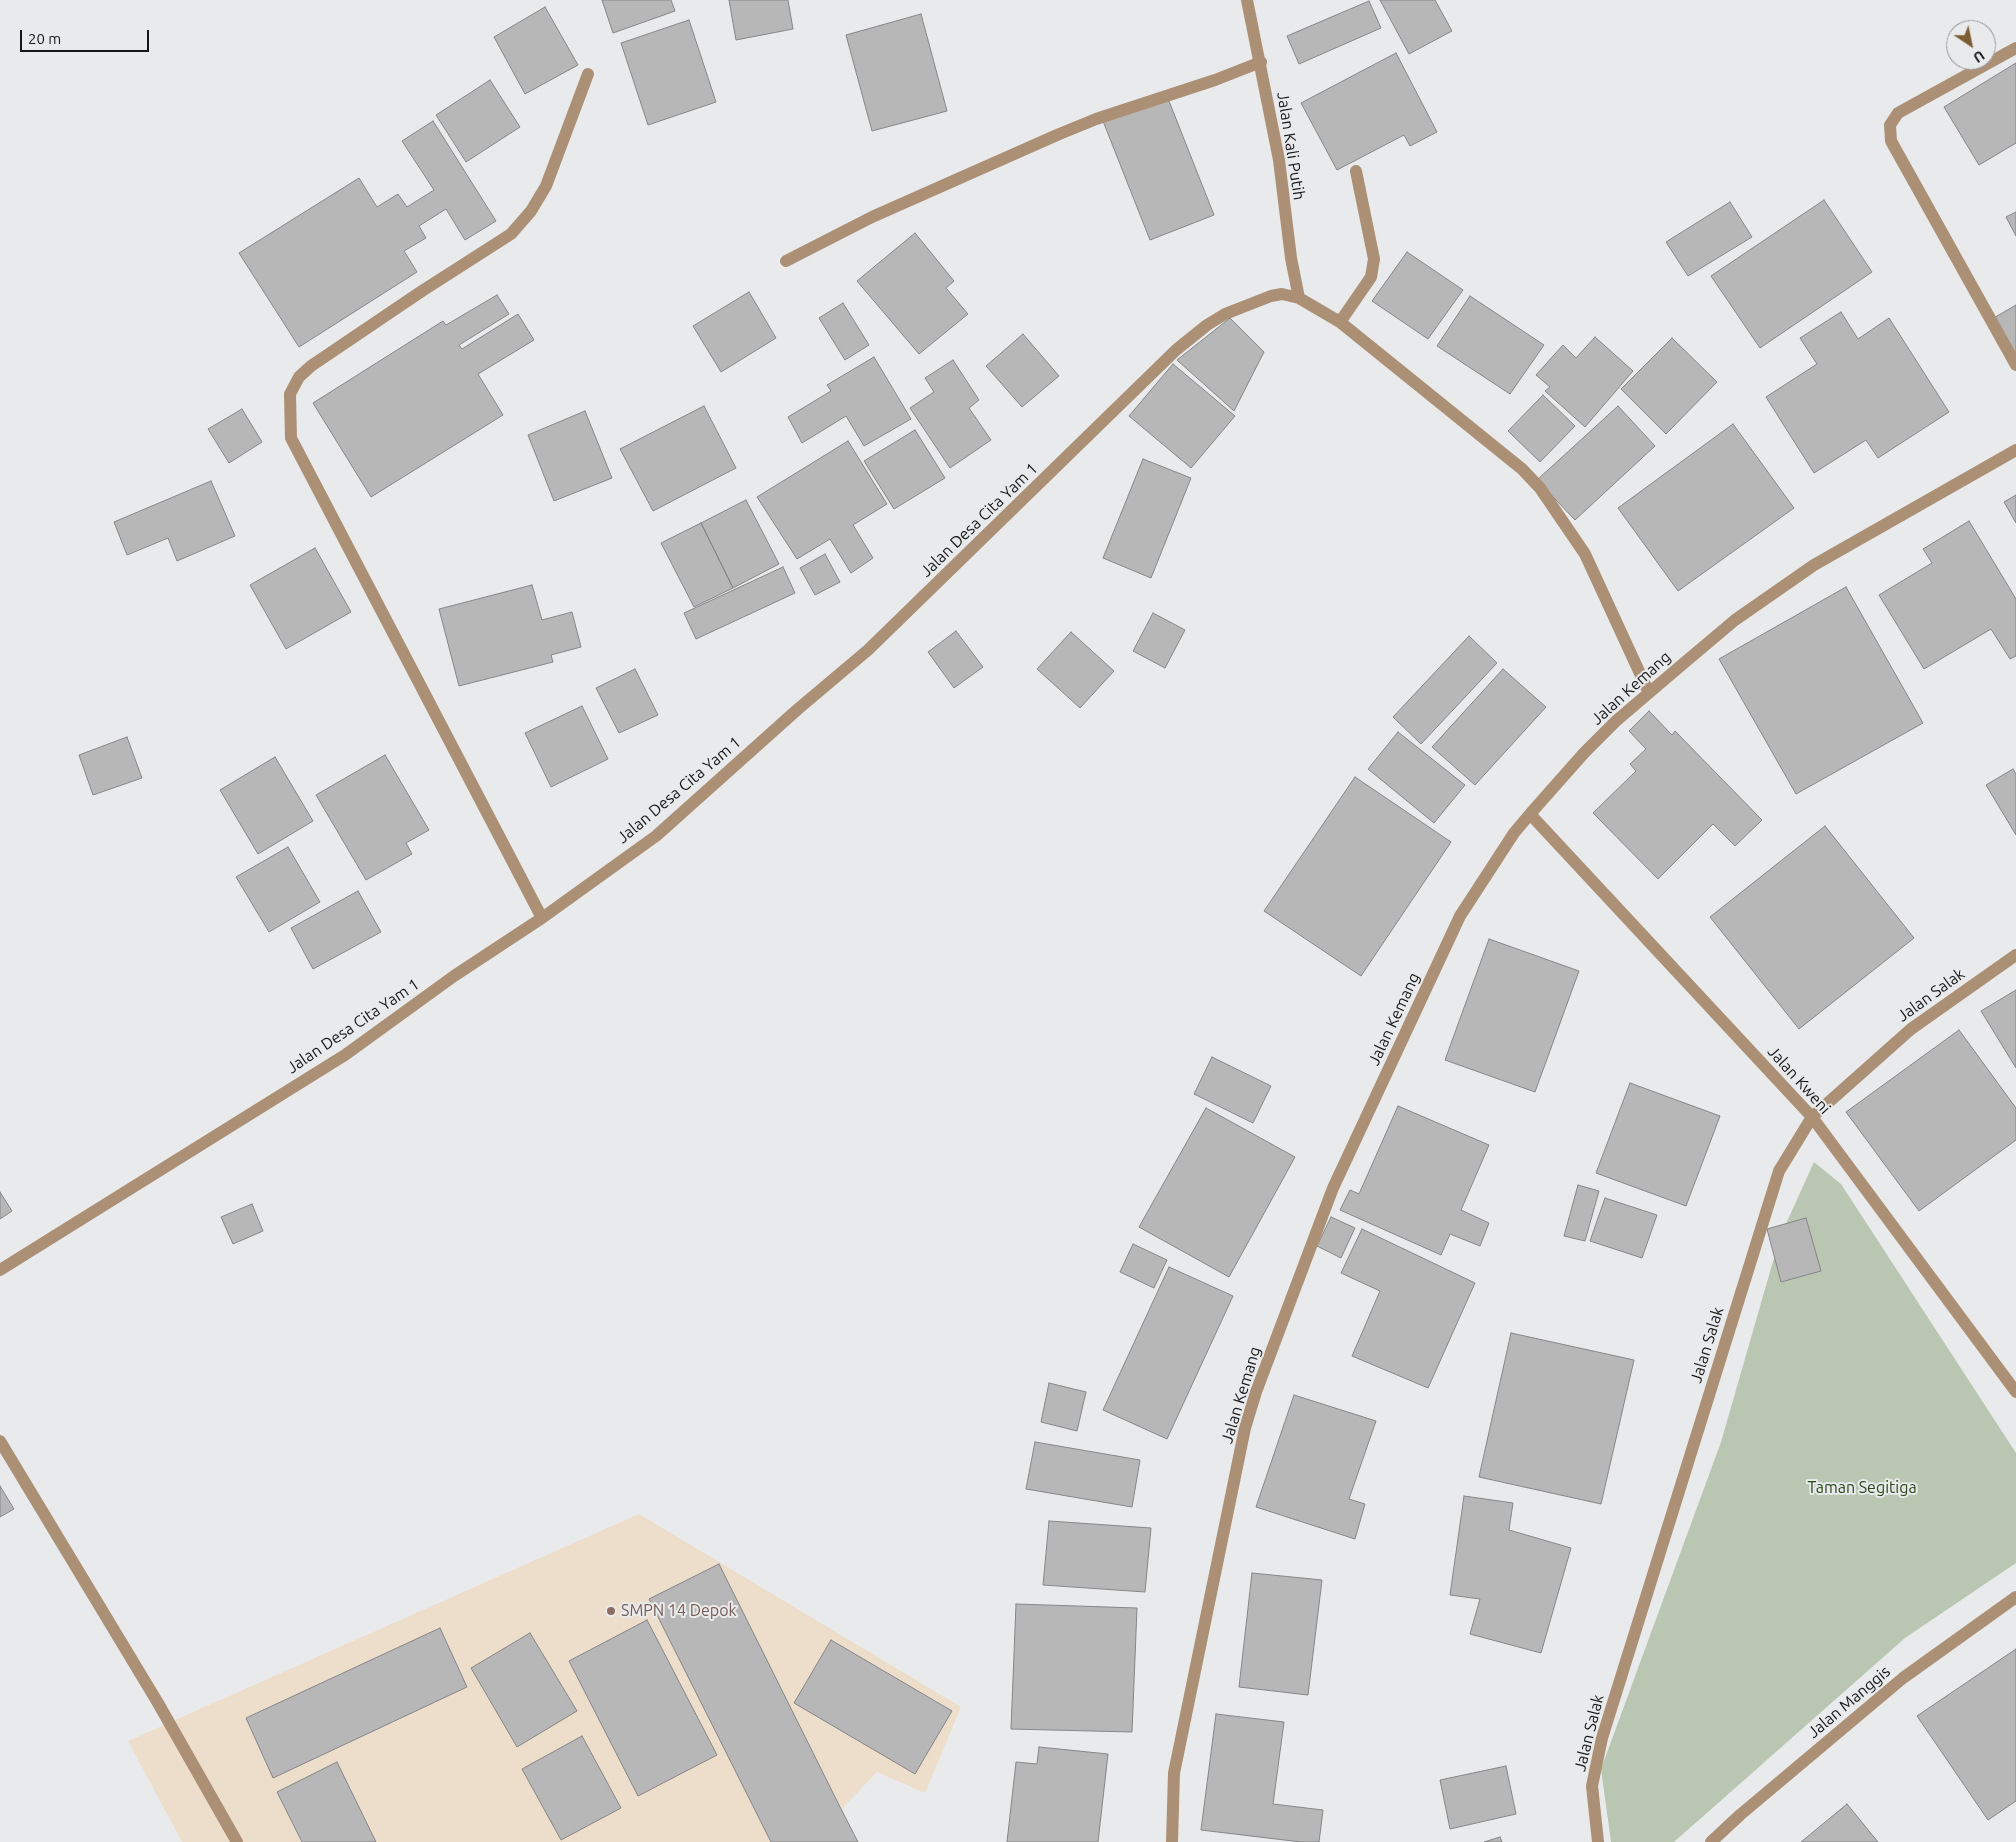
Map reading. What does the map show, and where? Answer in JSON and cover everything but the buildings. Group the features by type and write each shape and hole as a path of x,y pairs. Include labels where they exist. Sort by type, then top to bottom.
{"street":[{"name":"Jalan Kali Putih","path":"1247,0 1261,62 1279,160 1291,258 1299,298"},
{"path":"2016,48 1898,113 1890,125 1891,141 2016,365"},
{"path":"786,261 880,214 1073,128 1215,80 1261,62"},
{"path":"542,918 291,438 290,394 299,377 311,366 422,291 512,234 531,211 546,186 588,74"},
{"path":"1340,322 1371,277 1374,259 1356,171"},
{"name":"Jalan Desa Cita Yam 1","path":"0,1270 345,1054 454,976 542,918 656,836 798,709 868,650 1118,405 1191,337 1225,314 1271,296 1282,294 1299,298"},
{"path":"1299,298 1340,322 1522,468 1540,488 1585,554 1648,693"},
{"name":"Jalan Kemang","path":"1172,1842 1174,1773 1245,1428 1256,1392 1333,1188 1460,916 1514,833 1584,753 1648,693 1735,620 1814,565 2016,450"},
{"name":"Jalan Kweni","path":"1530,814 1812,1117 2016,1392"},
{"name":"Jalan Salak","path":"1598,1842 1592,1786 1602,1738 1779,1171 1812,1117 1911,1029 2016,955"},
{"path":"0,1441 158,1703 237,1842"},
{"name":"Jalan Manggis","path":"1711,1842 1903,1678 2016,1597"}],"shaded area":[{"name":"SMPN 14 Depok","path":"639,1514 961,1707 925,1793 877,1772 842,1809 858,1842 182,1842 128,1741"}],"green space":[{"name":"Taman Segitiga","path":"1814,1162 1841,1184 2016,1453 2016,1563 1905,1638 1674,1842 1611,1842 1601,1769 1721,1442 1780,1237"}],"place":[{"name":"SMPN 14 Depok","path":"611,1611"}]}
